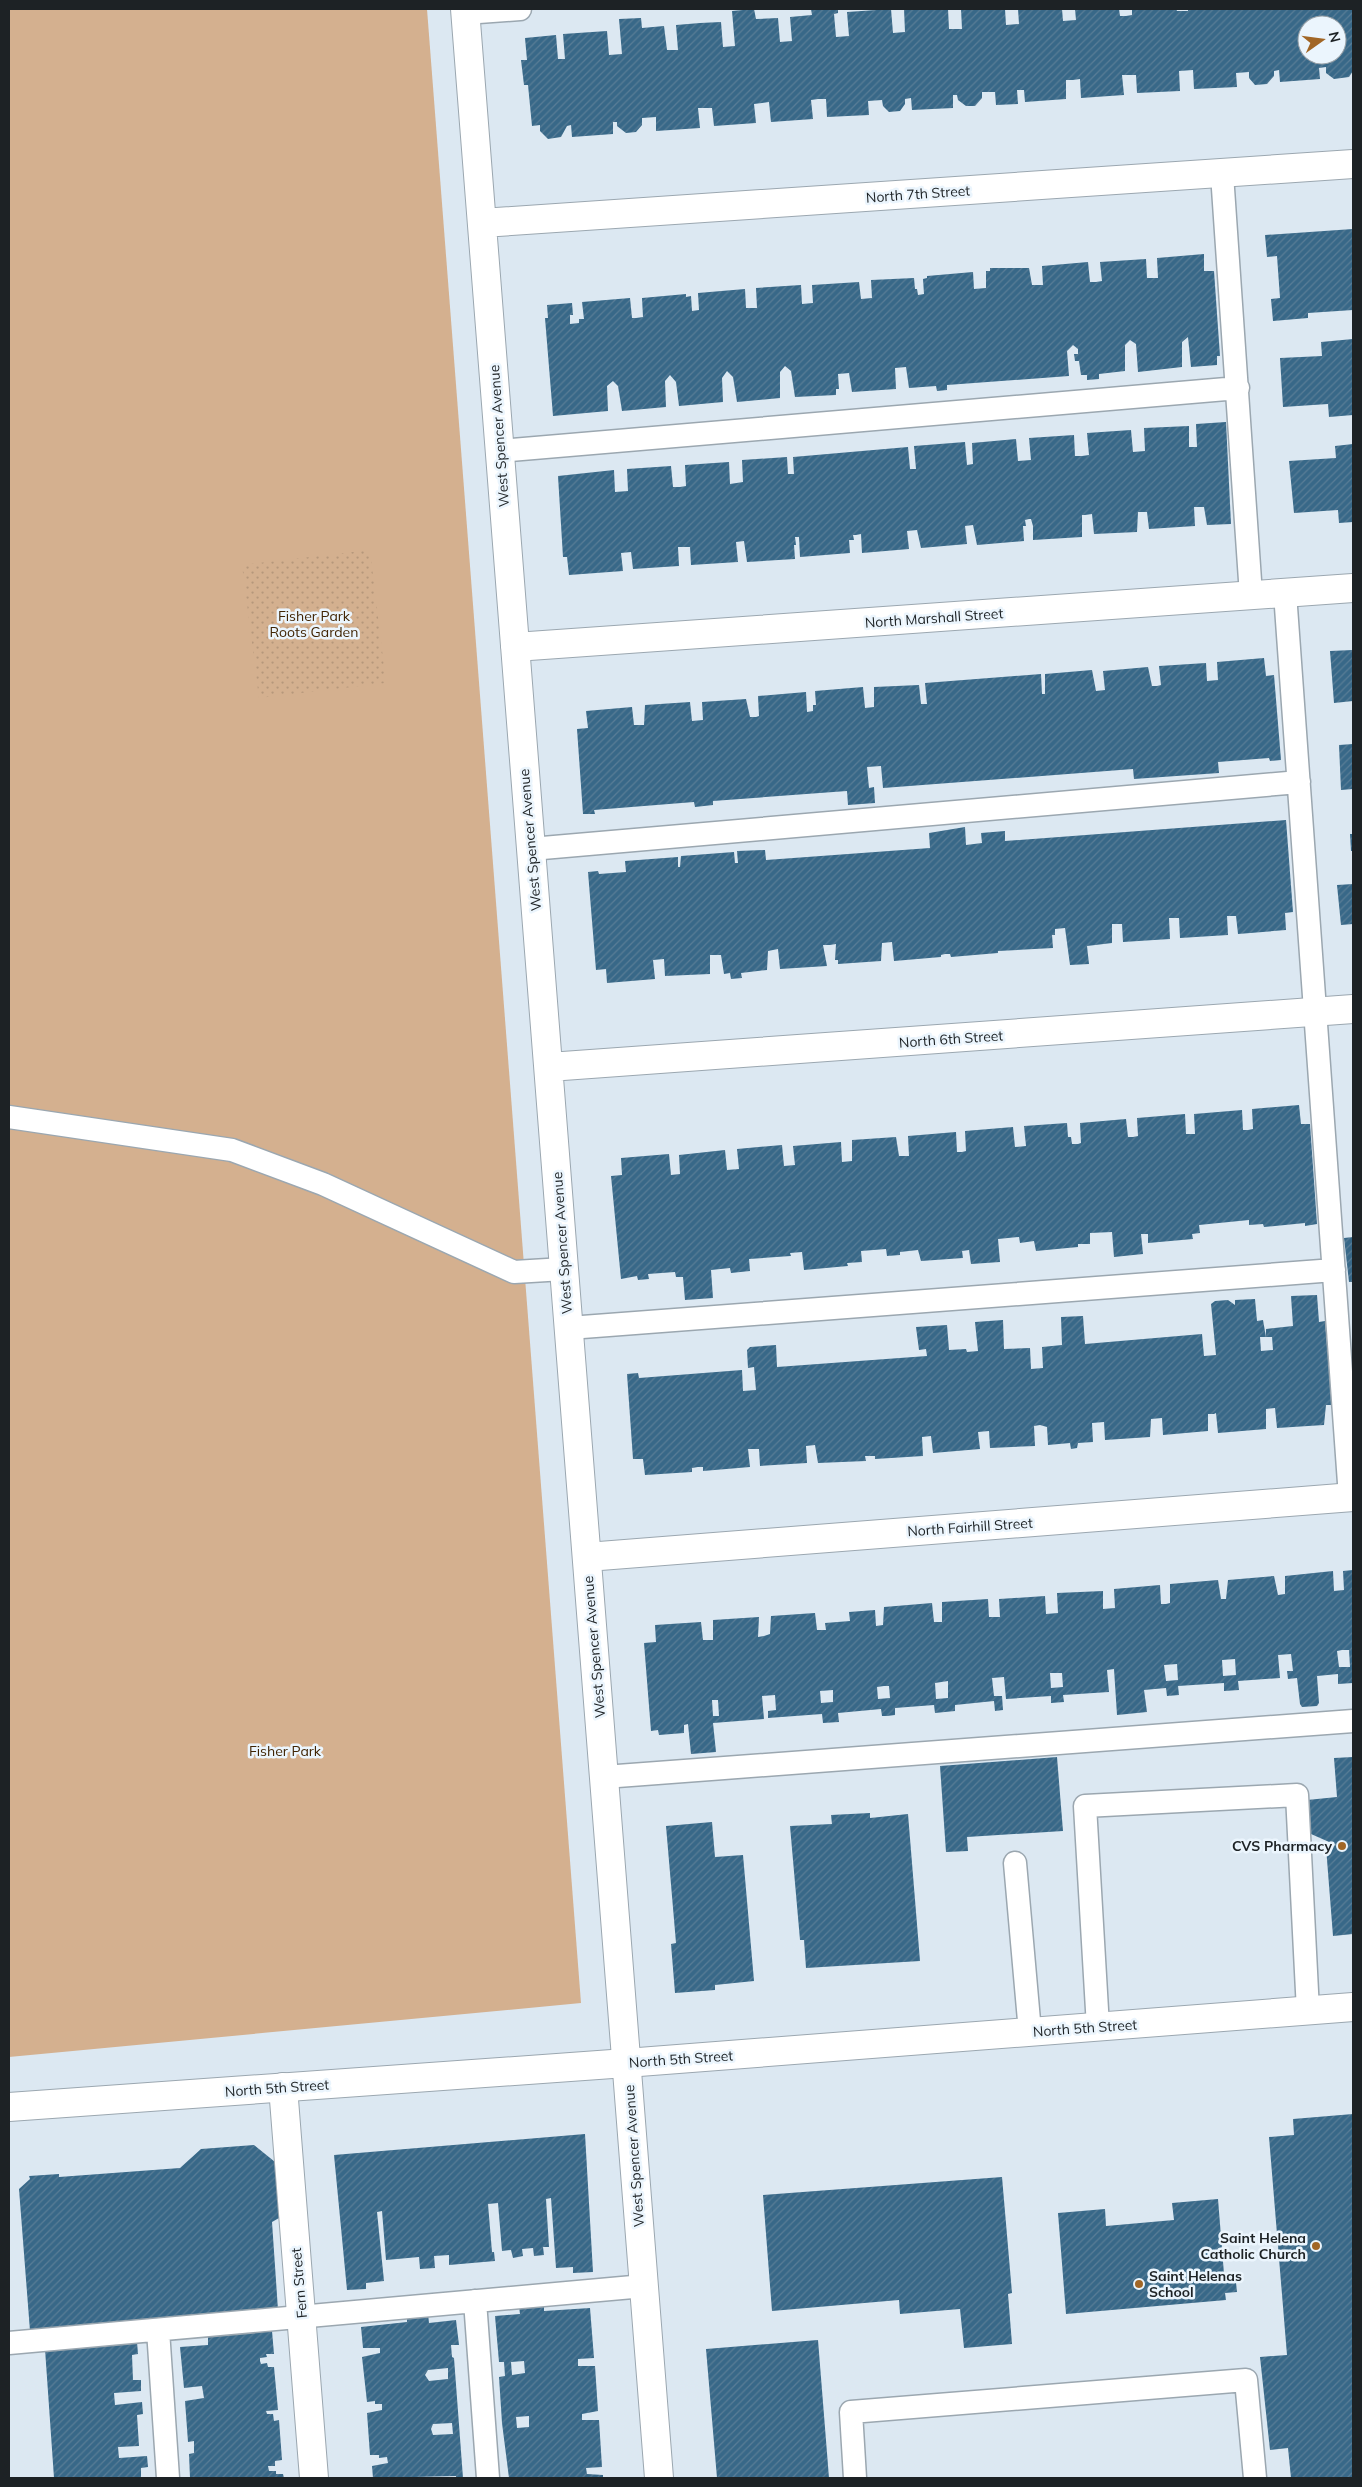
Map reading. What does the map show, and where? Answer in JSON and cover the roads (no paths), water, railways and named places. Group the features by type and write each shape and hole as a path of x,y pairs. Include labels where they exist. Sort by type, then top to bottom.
{"street":[{"name":"West Spencer Avenue","path":"465,11 659,2478"},
{"name":"North 7th Street","path":"482,223 1353,164"},
{"name":"North Marshall Street","path":"515,647 1353,588"},
{"name":"North 6th Street","path":"549,1067 1353,1009"},
{"name":"North Fairhill Street","path":"587,1557 1352,1497"},
{"name":"North 5th Street","path":"9,2107 626,2063 1353,2007"},
{"name":"Fern Street","path":"283,2087 314,2478"}],"lane":[{"path":"465,11 520,9"},
{"path":"1222,174 1251,595"},
{"path":"500,451 1238,388"},
{"path":"1285,593 1352,1497"},
{"path":"531,849 1299,782"},
{"path":"9,1117 232,1150 323,1184 514,1272 564,1269"},
{"path":"568,1328 1334,1270"},
{"path":"604,1777 1353,1721"},
{"path":"1098,2027 1085,1806 1297,1795 1308,2011"},
{"path":"1014,1863 1030,2032"},
{"path":"9,2343 644,2286"},
{"path":"475,2301 488,2478"},
{"path":"158,2330 168,2478"},
{"path":"855,2478 852,2412 1246,2380 1255,2478"}],"place":[{"name":"CVS Pharmacy","path":"1342,1846"},
{"name":"Saint Helena Catholic Church","path":"1316,2246"},
{"name":"Saint Helenas School","path":"1139,2284"}],"park label":[{"name":"Fisher Park Roots Garden","path":"314,624"},
{"name":"Fisher Park","path":"285,1751"}]}
